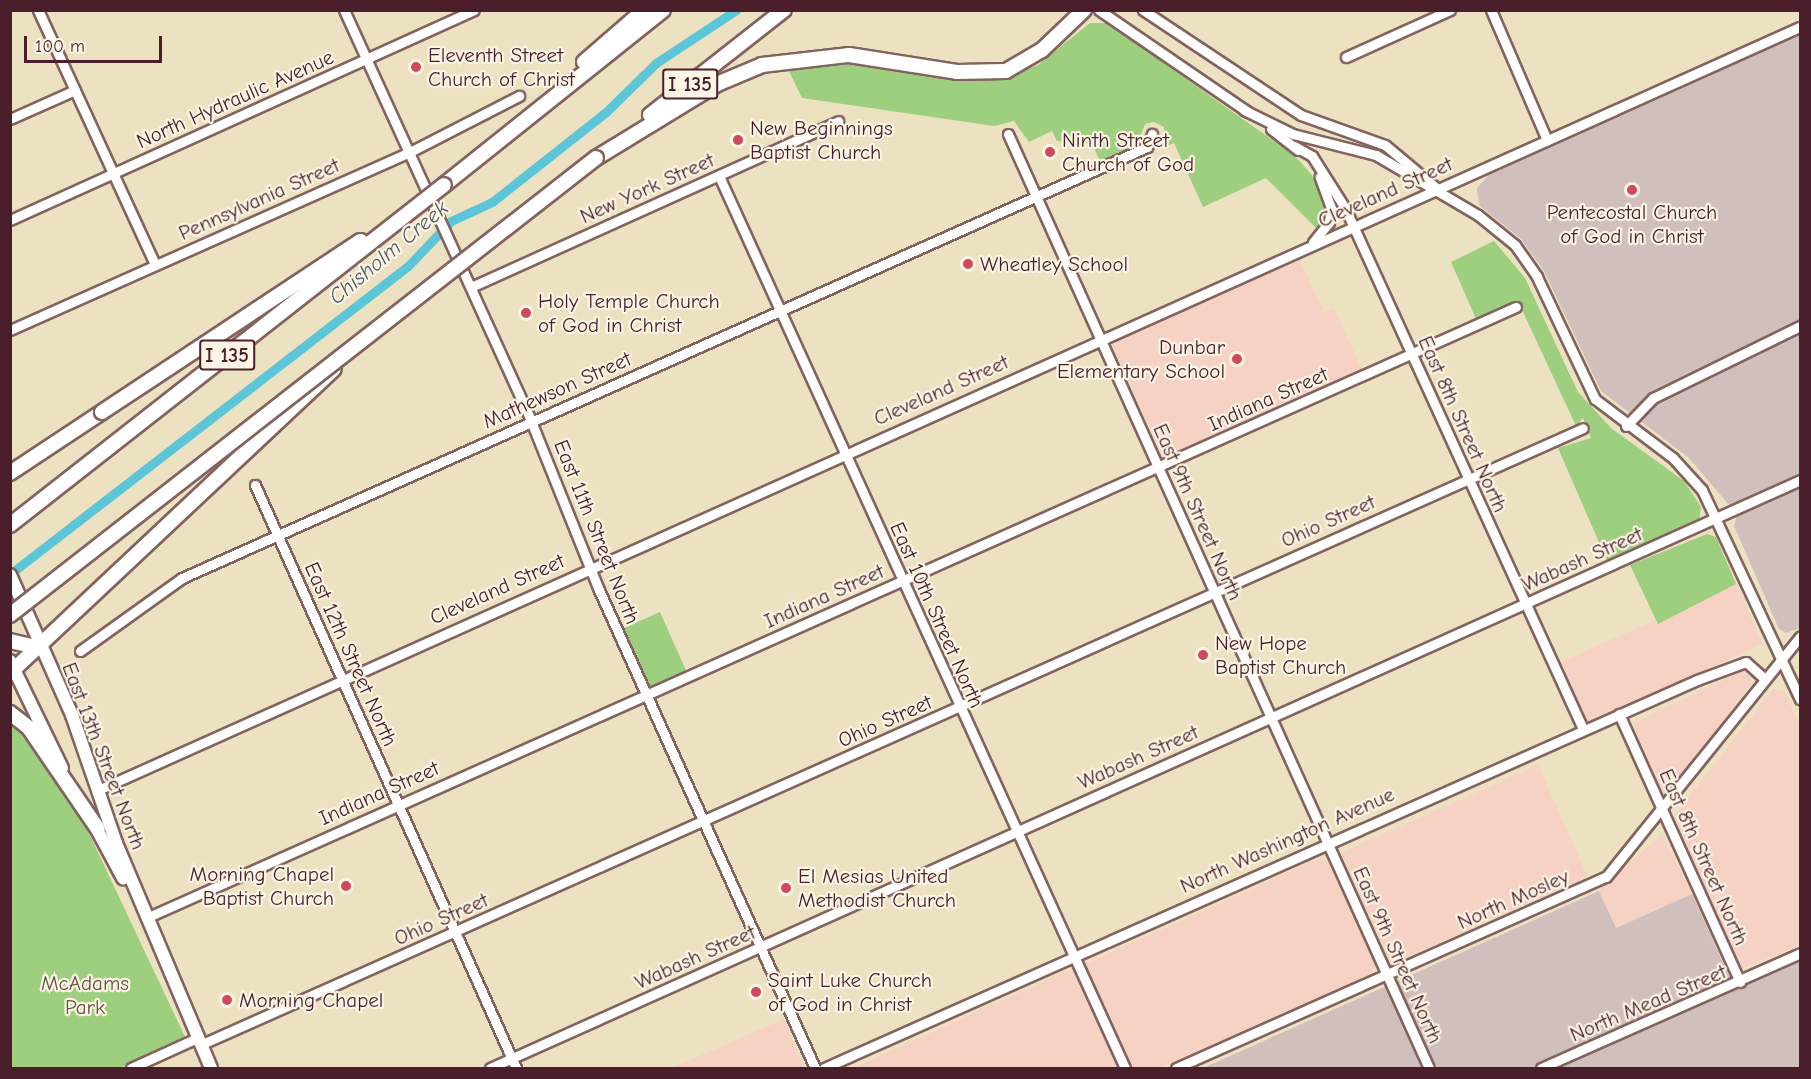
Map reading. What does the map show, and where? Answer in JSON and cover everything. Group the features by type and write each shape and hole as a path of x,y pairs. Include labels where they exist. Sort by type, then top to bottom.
{"highway":[{"path":"526,118 644,10"},
{"name":"I 135","path":"10,525 663,10"},
{"name":"I 135","path":"10,615 388,322 784,10"},
{"path":"596,158 717,84 801,57 849,55 957,72 1006,71 1042,50 1084,10"},
{"path":"10,473 444,185"},
{"path":"12,668 41,648 388,322"},
{"path":"10,641 41,648"},
{"path":"10,713 29,728 98,829"}],"main road":[{"name":"East 13th Street North","path":"10,575 98,790 146,918 211,1068"},
{"name":"East 13th Street North","path":"12,668 146,918"}],"street":[{"path":"38,10 155,264"},
{"name":"East 11th Street North","path":"344,10 455,260 471,287 531,421 645,694 815,1068"},
{"name":"North Hydraulic Avenue","path":"10,220 474,10"},
{"name":"East 8th Street North","path":"1099,10 1244,110 1294,146 1323,171 1353,227 1583,729"},
{"path":"1143,10 1301,115 1385,145 1428,176 1436,189"},
{"path":"1346,57 1450,10"},
{"path":"1491,10 1547,140"},
{"name":"Cleveland Street","path":"98,790 342,678 1800,27"},
{"path":"10,119 75,90"},
{"name":"Pennsylvania Street","path":"10,330 408,153 519,96"},
{"path":"1244,110 1293,134 1376,154 1436,189 1515,245 1537,278 1589,392 1626,426 1687,470 1718,518 1800,699"},
{"name":"New York Street","path":"471,287 838,121"},
{"name":"East 9th Street North","path":"1008,134 1429,1068"},
{"name":"Mathewson Street","path":"80,651 182,578 1147,147 1152,134"},
{"name":"East 8th Street North","path":"1294,146 1330,196 1329,222 1309,246"},
{"name":"East 10th Street North","path":"719,176 959,708 1125,1068"},
{"name":"Indiana Street","path":"146,918 1516,307"},
{"path":"1626,426 1653,398 1800,326"},
{"name":"Ohio Street","path":"131,1068 456,932 1583,428"},
{"name":"Wabash Street","path":"490,1068 1800,480"},
{"name":"East 12th Street North","path":"255,485 516,1068"},
{"path":"1781,655 1800,637"},
{"name":"North Mosley","path":"1176,1068 1606,877 1664,809 1781,655"},
{"name":"North Washington Avenue","path":"824,1068 1072,954 1619,714 1746,662 1764,678"},
{"name":"East 8th Street North","path":"1619,714 1664,809 1740,982"},
{"name":"North Mead Street","path":"1541,1068 1740,982 1800,953"}],"shaded area":[{"path":"1800,35 1800,475 1729,505 1689,458 1601,391 1544,271 1521,239 1479,205 1477,188 1489,175"},
{"name":"Dunbar Elementary School","path":"1300,260 1324,312 1334,308 1363,372 1163,457 1111,343"},
{"path":"1800,487 1800,628 1786,633 1779,629 1734,526 1737,516"},
{"path":"1736,584 1763,644 1585,724 1558,663"},
{"path":"1743,671 1751,674 1751,684 1670,791 1661,793 1633,723"},
{"path":"1773,689 1785,692 1800,727 1800,945 1741,969 1674,816"},
{"path":"1538,765 1588,876 1390,964 1341,853"},
{"path":"1662,834 1692,894 1616,928 1599,891"},
{"path":"1320,858 1328,863 1376,964 1371,974 1160,1068 1130,1068 1085,964"},
{"path":"1599,891 1616,928 1692,894 1735,989 1800,961 1800,1068 1203,1068"},
{"path":"1069,970 1076,973 1118,1068 853,1068"},
{"path":"784,1019 804,1068 671,1068 727,1044"}],"green space":[{"path":"1090,23 1107,23 1295,156 1312,175 1325,205 1318,230 1266,178 1203,207 1174,143 1165,147 1164,127 1154,122 1145,124 1136,147 1101,163 1092,144 1057,141 1052,131 1029,142 1014,121 994,126 802,98 786,65 850,60 1000,80 1038,65"},
{"path":"1494,241 1525,278 1578,392 1611,428 1684,481 1701,507 1699,521 1608,563 1558,448 1591,438 1583,418 1576,426 1518,301 1476,319 1451,262"},
{"path":"1707,534 1716,537 1736,584 1658,624 1630,565"},
{"path":"660,612 686,670 649,687 623,628"},
{"name":"McAdams Park","path":"10,720 28,735 86,827 186,1039 119,1068 11,1068"}],"waterway":[{"name":"Chisholm Creek","path":"10,574 408,266 451,221 492,202 606,112 656,63 736,10"}],"place":[{"name":"Eleventh Street Church of Christ","path":"416,67"},
{"name":"New Beginnings Baptist Church","path":"738,140"},
{"name":"Ninth Street Church of God","path":"1050,152"},
{"name":"Pentecostal Church of God in Christ","path":"1632,190"},
{"name":"Wheatley School","path":"968,264"},
{"name":"Holy Temple Church of God in Christ","path":"526,313"},
{"name":"Dunbar Elementary School","path":"1237,359"},
{"name":"New Hope Baptist Church","path":"1203,655"},
{"name":"Morning Chapel Baptist Church","path":"346,886"},
{"name":"El Mesias United Methodist Church","path":"786,888"},
{"name":"Saint Luke Church of God in Christ","path":"756,992"},
{"name":"Morning Chapel","path":"227,1000"}]}
